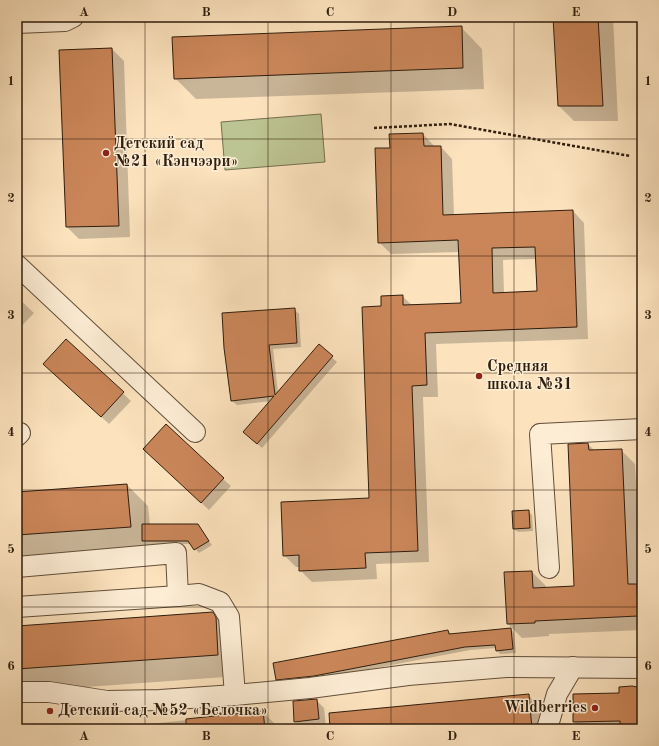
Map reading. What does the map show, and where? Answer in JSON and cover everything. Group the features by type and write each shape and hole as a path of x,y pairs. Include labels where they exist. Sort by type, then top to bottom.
{"lane":[{"path":"17,23 65,21 73,17"},
{"path":"17,265 195,432"},
{"path":"549,568 540,434 642,429"},
{"path":"17,567 176,553 178,596"},
{"path":"17,607 199,594 220,602 229,617 235,695"},
{"path":"17,692 49,692 107,701 235,695 310,688 408,675 506,667 642,668"},
{"path":"547,729 557,694 573,667"}],"path":[{"path":"374,128 450,124 630,156"}],"green space":[{"path":"321,114 325,162 225,170 221,122"}],"building":[{"path":"553,17 598,17 603,106 558,106"},
{"path":"462,26 463,68 174,79 172,37"},
{"path":"112,48 119,226 66,227 59,50"},
{"path":"423,133 424,146 441,146 443,215 573,210 577,327 425,333 427,385 412,386 418,551 365,553 366,568 299,571 299,555 283,556 281,502 369,498 362,307 381,306 381,296 403,295 403,305 461,303 458,240 378,243 375,148 390,148 389,134","holes":["535,247 537,291 493,293 492,248"]},
{"path":"295,308 297,343 269,345 275,395 319,344 333,356 257,444 243,432 274,396 231,401 224,348 222,313"},
{"path":"66,339 124,392 101,417 43,364"},
{"path":"166,424 224,478 201,503 143,449"},
{"path":"588,443 589,450 622,449 628,584 637,584 638,616 535,621 535,623 507,624 504,572 532,571 533,588 574,586 568,444"},
{"path":"127,484 131,527 17,535 17,492"},
{"path":"529,510 530,528 513,529 512,511"},
{"path":"142,524 198,524 209,541 194,550 188,541 142,541"},
{"path":"213,612 216,617 218,655 17,669 17,626"},
{"path":"511,628 513,649 496,651 495,645 465,647 314,676 276,680 273,663 448,630 449,634"},
{"path":"632,686 642,688 642,729 620,729 620,721 573,722 573,694 619,693 619,687"},
{"path":"529,694 532,729 330,729 329,713"},
{"path":"317,699 319,719 294,722 293,701"},
{"path":"263,711 265,729 186,729 186,719"}],"place":[{"name":"Детский сад №21 «Кэнчээри»","path":"106,153"},
{"name":"Средняя школа №31","path":"479,376"},
{"name":"Wildberries","path":"595,708"},
{"name":"Детский сад №52 «Белочка»","path":"50,711"}]}
